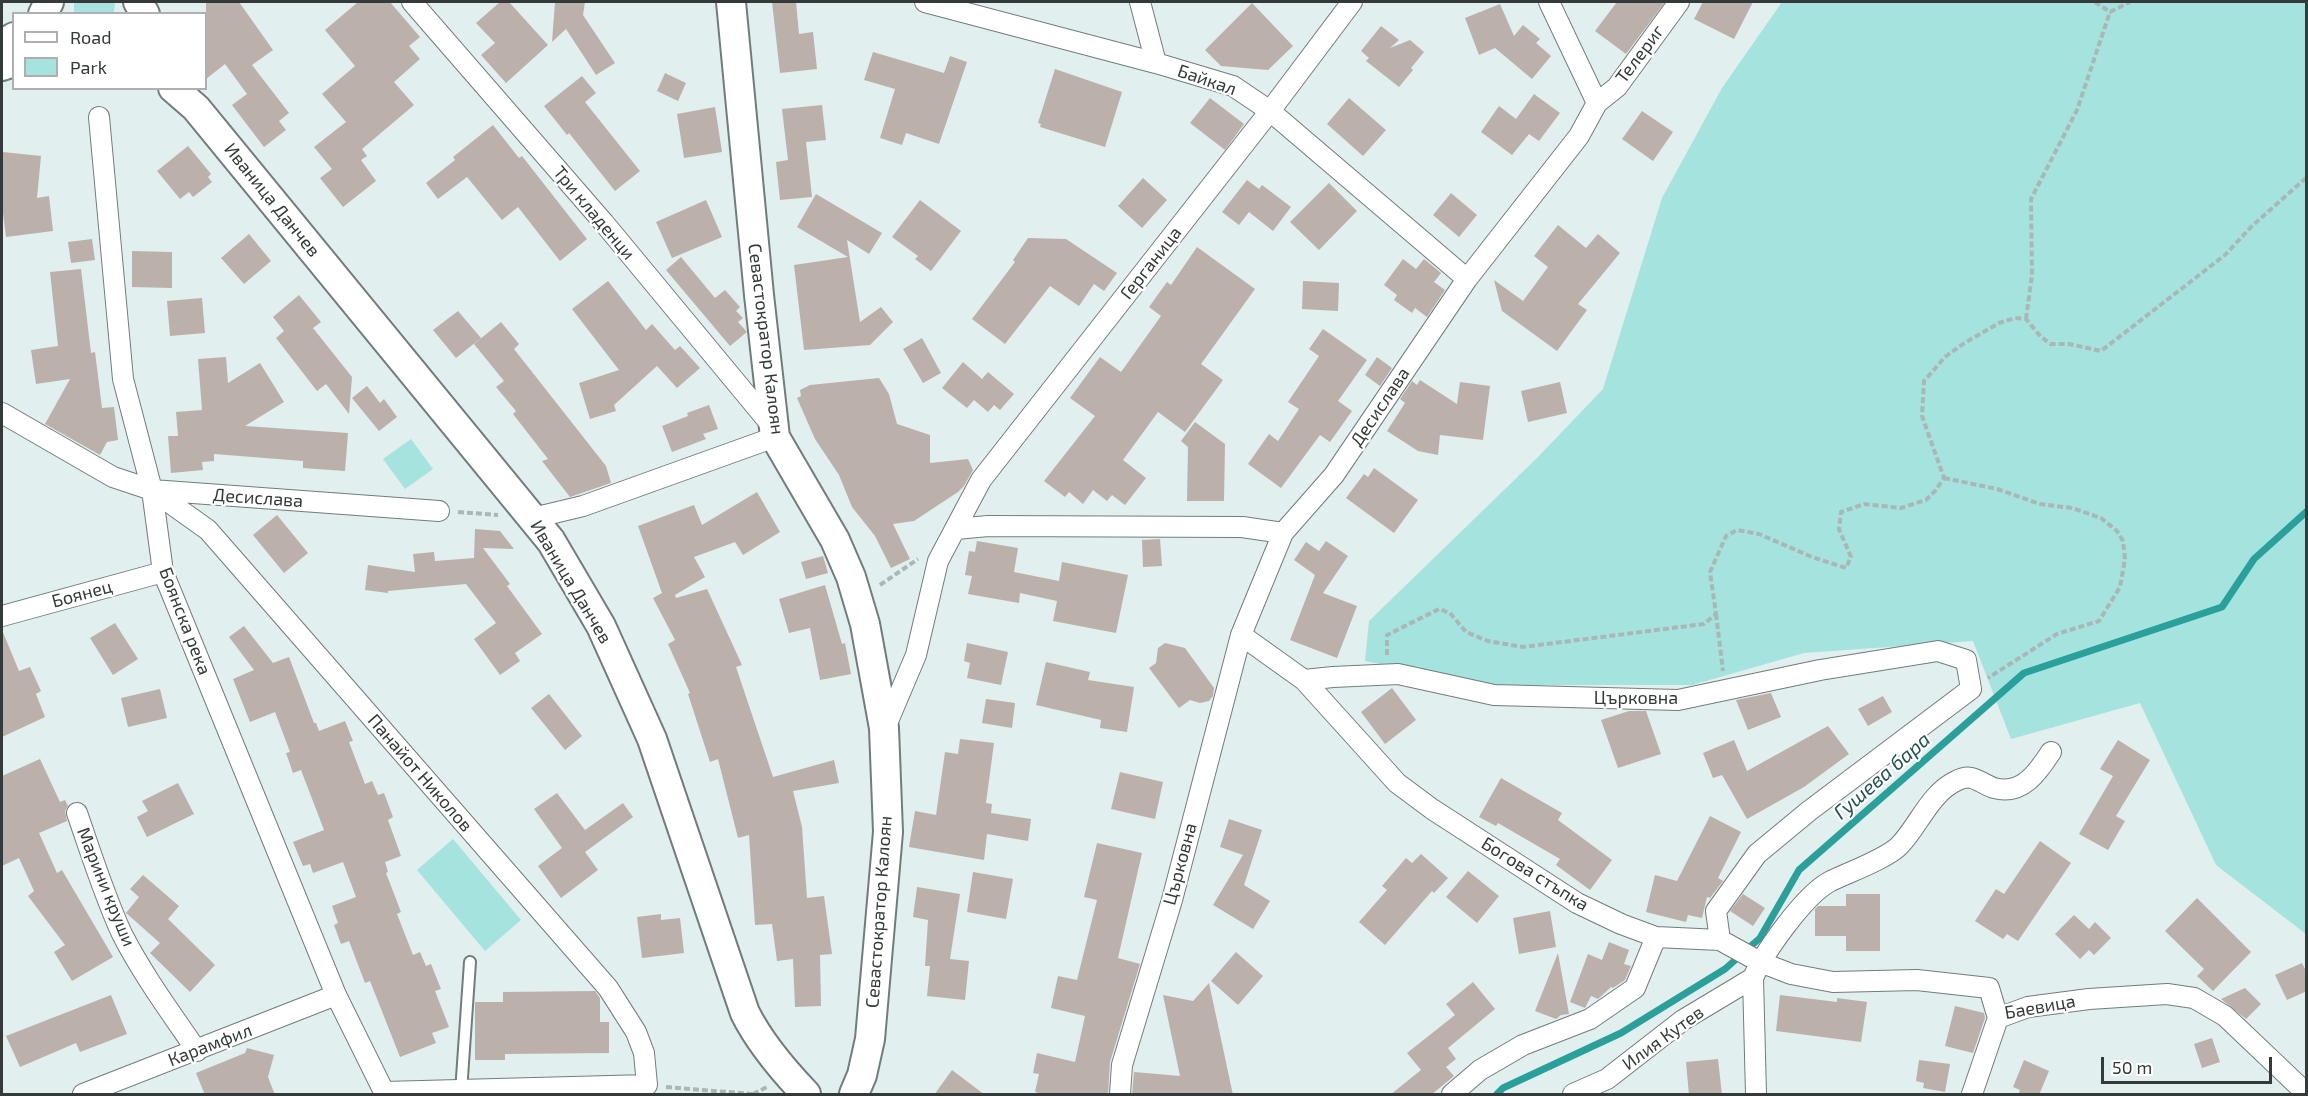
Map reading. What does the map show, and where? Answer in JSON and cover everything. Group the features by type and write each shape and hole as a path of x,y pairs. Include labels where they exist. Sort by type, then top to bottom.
{"main road":[{"name":"Севастократор Калоян","path":"730,2 774,432 835,540 851,577 865,624 884,728 888,832 870,1039 862,1075 854,1095"},
{"name":"Иваница Данчев","path":"177,90 191,98 551,542 601,626 652,739 745,1013 765,1046 806,1095"}],"street":[{"name":"Три кладенци","path":"412,2 604,223 774,432"},
{"name":"Байкал","path":"925,2 1156,63 1233,86 1270,111 1467,279"},
{"path":"1140,2 1156,63"},
{"name":"Герганица","path":"956,529 981,480 1270,111 1352,2"},
{"path":"1549,2 1598,103"},
{"name":"Телериг","path":"1598,103 1617,87 1679,2"},
{"name":"Десислава","path":"1283,533 1334,475 1467,279 1579,136 1598,103"},
{"name":"Боянска река","path":"99,117 123,379 152,490 163,572 336,995 385,1093"},
{"name":"Десислава","path":"2,413 113,477 152,490 439,511"},
{"path":"533,518 583,506 774,432"},
{"name":"Панайот Николов","path":"152,490 208,530 608,988 640,1042 644,1053 647,1085"},
{"path":"956,529 988,526 1242,527 1283,533"},
{"name":"Севастократор Калоян","path":"884,728 916,655 938,561 956,529"},
{"name":"Църковна","path":"1120,1095 1122,1065 1172,900 1242,635 1283,533"},
{"name":"Боянец","path":"2,616 163,572"},
{"name":"Богова стъпка","path":"1242,635 1304,680 1397,783 1432,809 1577,903 1621,924 1656,937 1720,940 1756,970"},
{"name":"Църковна","path":"1304,680 1333,676 1398,674 1494,695 1678,700 1820,670 1938,651 1966,660 1971,689"},
{"path":"1720,940 1716,911 1757,854 1971,689"},
{"path":"1756,1095 1756,970 1795,914 1827,884 1897,848 1938,795 1956,780 1976,777 1994,788 2017,788 2036,776 2051,752"},
{"name":"Марини круши","path":"76,813 122,934 148,978 197,1050"},
{"path":"1452,1095 1480,1070 1514,1050 1590,1019 1635,988 1656,937"},
{"name":"Баевица","path":"1756,970 1833,982 1917,980 1989,988 1998,1018 2028,1007 2089,999 2167,993 2194,998 2225,1016 2307,1093"},
{"name":"Илия Кутев","path":"1573,1095 1607,1079 1683,1020 1756,970"},
{"name":"Карамфил","path":"82,1095 336,995"},
{"path":"1972,1095 1998,1018"},
{"path":"385,1093 647,1085"}],"lane":[{"path":"461,1092 470,962"}],"path":[{"path":"2095,2 2110,12"},
{"path":"2026,319 2032,275 2031,199 2077,110 2110,12 2130,2"},
{"path":"1944,478 1922,416 1924,381 1945,357 1999,323 2015,318 2026,319 2050,344 2069,344 2101,351 2225,255 2253,225 2307,178"},
{"path":"1726,690 1710,572 1726,536 1737,530 1759,534 1812,557 1846,568 1851,557 1839,529 1841,512 1864,504 1901,508 1918,503 1926,500 1944,478"},
{"path":"1944,478 1997,489 2040,504 2072,508 2102,518 2117,531 2123,541 2125,559 2120,587 2099,621 2057,634 1971,689"},
{"path":"439,511 533,518"},
{"path":"890,578 906,568"},
{"path":"1398,674 1387,653 1387,635 1438,609 1450,613 1466,632 1488,641 1523,647 1704,624 1716,614"},
{"path":"647,1085 752,1095"}],"green space":[{"path":"74,2 115,2 114,12 74,12"},
{"path":"1782,2 2306,2 2306,934 2216,865 2140,703 2011,739 1973,641 1804,653 1692,685 1487,685 1365,661 1369,621 1537,458 1603,389 1662,198 1722,88"},
{"path":"411,439 433,469 405,489 383,459"},
{"path":"453,839 521,920 485,951 417,870"}],"building":[{"path":"206,2 239,2 273,50 252,65 289,113 279,121 286,130 264,147 232,105 247,94 225,64 207,78"},
{"path":"358,2 390,2 420,37 409,46 420,59 394,82 414,105 362,149 367,156 361,160 376,181 343,207 320,178 332,169 314,147 346,122 322,94 355,66 325,30"},
{"path":"500,2 509,2 548,45 506,83 481,55 495,43 476,23"},
{"path":"555,2 585,2 583,15 615,63 596,75 566,29 552,42"},
{"path":"772,2 796,2 799,34 813,32 817,69 780,73"},
{"path":"1617,2 1665,2 1626,54 1595,31"},
{"path":"1703,2 1753,2 1734,39 1694,19"},
{"path":"1252,3 1293,46 1268,70 1221,66 1205,50"},
{"path":"1500,4 1514,36 1523,25 1540,39 1536,43 1551,56 1532,79 1495,48 1479,55 1465,18"},
{"path":"1381,26 1399,40 1390,48 1410,40 1424,52 1399,87 1366,61 1369,58 1361,51"},
{"path":"873,52 944,73 950,56 967,62 939,144 906,133 902,145 880,138 895,89 864,80"},
{"path":"1055,69 1122,92 1105,147 1040,127 1041,124 1038,123"},
{"path":"665,73 686,83 678,101 657,91"},
{"path":"582,76 596,93 585,102 640,171 615,191 569,133 567,135 544,106"},
{"path":"1534,94 1560,113 1539,141 1529,134 1512,155 1481,132 1499,106 1516,119"},
{"path":"1210,98 1244,124 1225,150 1190,123"},
{"path":"1349,98 1386,130 1363,156 1327,124"},
{"path":"822,105 826,140 806,142 812,197 780,200 776,162 788,160 782,109"},
{"path":"715,107 722,152 684,158 677,114"},
{"path":"1642,111 1673,132 1653,161 1622,139"},
{"path":"493,125 519,158 522,156 587,239 560,261 518,207 502,220 467,177 438,199 426,183 455,160 453,157"},
{"path":"188,146 211,174 208,177 212,182 193,197 189,192 180,199 157,171"},
{"path":"3,152 41,156 37,198 49,196 53,231 6,237 2,205"},
{"path":"1143,178 1167,200 1142,228 1118,206"},
{"path":"1247,180 1259,189 1262,185 1291,207 1273,231 1249,212 1239,225 1222,212"},
{"path":"1329,183 1357,211 1319,250 1290,222"},
{"path":"1451,193 1477,215 1459,237 1433,215"},
{"path":"816,194 882,233 869,254 847,240 860,322 881,307 893,322 870,345 804,350 794,265 848,257 797,227"},
{"path":"706,200 722,237 672,258 656,222"},
{"path":"920,200 961,231 931,271 915,259 918,256 892,237"},
{"path":"1558,225 1586,248 1598,234 1620,253 1578,304 1587,310 1557,351 1502,311 1494,280 1523,301 1548,267 1534,256"},
{"path":"249,234 271,261 244,284 221,258"},
{"path":"1028,238 1066,239 1117,273 1104,291 1094,284 1079,306 1050,286 1005,344 972,319 1015,262 1013,260"},
{"path":"92,239 95,260 71,263 68,242"},
{"path":"1197,247 1255,289 1201,364 1223,380 1185,432 1158,412 1123,460 1146,478 1125,505 1112,495 1107,501 1093,490 1083,504 1069,492 1065,497 1044,481 1095,416 1070,398 1100,357 1121,372 1161,316 1149,307 1167,282 1171,285"},
{"path":"132,251 172,252 172,288 132,287"},
{"path":"681,257 715,298 725,290 740,307 736,311 743,318 738,322 747,332 730,346 666,270"},
{"path":"1403,259 1416,269 1424,259 1441,273 1434,282 1445,290 1427,317 1415,308 1412,313 1394,300 1397,295 1384,285"},
{"path":"81,269 91,353 95,352 102,408 114,407 118,440 107,442 100,455 45,424 70,379 36,384 31,350 58,346 50,272"},
{"path":"608,281 646,330 652,324 675,350 680,346 700,368 677,388 657,366 614,405 616,411 590,419 579,383 619,370 572,309"},
{"path":"1303,281 1339,283 1338,311 1302,309"},
{"path":"299,295 321,322 313,328 352,377 349,414 326,384 317,391 276,338 284,331 273,317"},
{"path":"202,298 205,333 170,336 167,301"},
{"path":"458,311 481,338 456,358 433,330"},
{"path":"501,322 519,344 514,349 606,466 611,483 570,497 542,461 548,459 513,414 516,411 496,387 504,381 474,344"},
{"path":"1323,329 1367,360 1338,401 1352,411 1330,442 1320,435 1281,488 1248,464 1269,434 1278,441 1299,409 1288,402 1319,356 1309,349"},
{"path":"922,338 941,373 923,383 903,349"},
{"path":"226,357 228,383 260,363 284,402 245,426 348,433 345,471 303,468 303,461 214,454 214,461 202,462 203,470 171,473 168,436 178,436 176,412 202,410 198,359"},
{"path":"1377,357 1392,368 1380,386 1365,375"},
{"path":"963,362 982,379 988,372 1014,394 1000,410 994,405 988,412 974,400 967,408 942,388"},
{"path":"879,378 889,394 897,424 930,435 930,463 968,459 973,470 958,492 914,521 893,524 910,559 891,568 875,536 852,507 839,475 815,439 797,398 801,396 800,390 810,385"},
{"path":"1420,380 1457,404 1460,382 1490,386 1483,440 1440,435 1438,455 1418,451 1387,431 1405,403 1400,399 1412,381 1417,385"},
{"path":"1560,382 1567,413 1528,422 1521,391"},
{"path":"367,386 380,403 384,399 397,417 379,431 352,398"},
{"path":"709,405 718,429 703,434 706,439 672,452 662,426"},
{"path":"1195,422 1225,444 1224,501 1187,501 1188,447 1181,441"},
{"path":"1374,468 1418,500 1394,533 1346,498 1364,474 1368,477"},
{"path":"757,492 780,532 743,555 735,542 694,557 705,577 675,595 676,598 707,589 742,665 736,667 773,777 834,760 839,783 793,791 802,827 807,898 824,896 832,954 820,955 821,1006 795,1007 793,959 777,961 772,924 755,925 749,835 738,838 718,759 710,762 688,694 690,693 668,644 675,640 653,598 662,593 638,526 694,505 702,525"},
{"path":"277,515 308,553 284,573 253,535"},
{"path":"475,529 500,531 514,549 483,548 510,584 507,586 542,634 515,653 520,661 500,675 474,639 496,623 466,584 388,591 388,593 365,590 368,565 415,572 413,554 434,552 435,561 474,558"},
{"path":"1160,539 1162,566 1143,567 1142,540"},
{"path":"977,541 1018,548 1014,572 1059,581 1062,562 1128,575 1116,633 1053,621 1057,601 1020,593 1019,603 968,594 972,576 965,575 969,551 975,552"},
{"path":"1326,541 1348,556 1323,593 1357,606 1337,658 1290,640 1315,575 1294,560 1306,542 1319,551"},
{"path":"823,556 828,573 806,579 801,562"},
{"path":"825,585 842,644 845,643 851,674 820,680 810,628 789,633 779,599"},
{"path":"115,623 138,659 113,675 90,638"},
{"path":"244,626 273,663 289,657 319,731 345,721 353,741 349,742 365,784 372,781 378,795 384,793 393,817 388,820 401,856 385,862 388,872 386,873 401,912 397,914 413,955 420,952 426,966 431,964 441,989 435,991 449,1027 432,1033 436,1043 400,1057 370,981 365,983 349,941 341,944 334,925 338,923 332,906 356,897 343,862 313,873 310,864 303,866 293,842 324,830 301,770 293,773 286,753 290,752 275,712 250,722 233,679 254,670 229,637"},
{"path":"2,630 19,671 30,667 41,691 36,694 45,717 2,737"},
{"path":"967,643 1008,652 1001,685 967,678 970,663 964,661"},
{"path":"1165,643 1185,648 1214,688 1213,696 1209,701 1200,703 1190,700 1179,708 1149,668 1156,663 1158,648"},
{"path":"1046,662 1090,672 1088,680 1134,687 1127,732 1100,728 1101,720 1036,705"},
{"path":"1392,688 1416,720 1385,744 1361,712"},
{"path":"160,689 167,718 128,727 121,698"},
{"path":"1771,693 1781,717 1748,730 1736,700"},
{"path":"549,694 582,736 565,750 531,708"},
{"path":"1883,696 1892,712 1868,726 1858,709"},
{"path":"986,699 1015,703 1012,728 982,723"},
{"path":"1629,711 1646,711 1661,754 1618,768 1601,720"},
{"path":"1828,726 1849,754 1804,787 1747,819 1722,775 1713,778 1703,753 1734,740 1747,771"},
{"path":"960,739 994,743 986,803 992,804 991,813 1031,819 1028,841 987,834 984,860 909,847 915,811 936,815 945,752 958,754"},
{"path":"2118,740 2150,760 2116,816 2125,821 2108,850 2079,834 2113,776 2100,769"},
{"path":"40,759 60,802 65,800 68,806 65,811 67,821 39,833 57,873 62,870 113,957 72,981 54,952 65,945 28,896 34,891 19,858 2,866 2,776"},
{"path":"1120,772 1163,782 1155,819 1111,809"},
{"path":"1501,778 1562,813 1558,820 1612,860 1590,890 1556,865 1560,859 1498,823 1496,826 1479,817"},
{"path":"178,783 194,814 147,837 137,817 148,811 142,801"},
{"path":"557,793 585,830 623,803 633,817 585,852 598,870 561,898 538,866 562,848 534,809"},
{"path":"1710,816 1741,832 1718,878 1723,881 1710,898 1707,897 1702,918 1688,915 1686,922 1646,912 1655,875 1677,881"},
{"path":"1229,819 1262,830 1244,885 1270,901 1253,929 1213,905 1243,855 1220,847"},
{"path":"2040,841 2071,863 2018,941 2007,934 2003,939 1975,921 1996,889 2004,894"},
{"path":"1097,843 1142,853 1118,958 1140,964 1110,1062 1108,1095 1047,1095 1035,1092 1039,1074 1033,1073 1037,1053 1075,1062 1085,1016 1051,1008 1058,976 1077,980 1097,900 1084,897"},
{"path":"1421,854 1448,878 1434,893 1432,891 1385,945 1359,922 1387,890 1382,886 1406,858 1412,863"},
{"path":"1468,871 1499,896 1477,923 1446,897"},
{"path":"973,872 1013,879 1006,919 967,912"},
{"path":"143,875 179,906 168,919 215,965 190,992 150,953 160,943 126,913 139,897 130,889"},
{"path":"917,887 960,894 950,959 969,961 965,1000 927,996 930,966 925,966 928,920 913,917"},
{"path":"1743,894 1765,908 1753,926 1730,911"},
{"path":"1846,894 1880,894 1880,951 1846,951 1846,936 1815,936 1815,909 1818,906 1846,906"},
{"path":"2197,898 2251,952 2213,991 2197,976 2204,969 2165,931"},
{"path":"1550,911 1556,947 1519,954 1513,918"},
{"path":"661,914 661,920 680,918 684,953 642,958 637,917"},
{"path":"2074,915 2089,929 2095,922 2111,938 2094,955 2089,950 2080,959 2055,934"},
{"path":"1609,942 1629,950 1624,964 1631,966 1625,980 1611,987 1598,999 1591,996 1585,1008 1570,1002 1588,954 1602,960"},
{"path":"1236,952 1263,976 1238,1005 1211,981"},
{"path":"1558,953 1569,1014 1561,1015 1556,1019 1535,1011"},
{"path":"2302,963 2307,973 2307,991 2287,1000 2275,975"},
{"path":"1473,982 1495,1009 1448,1048 1456,1059 1446,1067 1454,1076 1431,1095 1390,1095 1421,1070 1407,1053 1455,1015 1446,1004"},
{"path":"1209,983 1233,1095 1132,1095 1134,1072 1180,1076 1163,995 1193,1001"},
{"path":"2245,988 2261,1004 2246,1019 2221,999"},
{"path":"595,991 600,998 600,1022 609,1022 609,1053 505,1054 505,1060 475,1060 475,1002 503,1002 503,992"},
{"path":"111,995 127,1034 80,1052 76,1043 20,1067 6,1036"},
{"path":"1780,995 1837,1002 1837,998 1867,1002 1861,1042 1776,1031"},
{"path":"1955,1006 1984,1013 1985,1018 1973,1053 1945,1046"},
{"path":"2212,1038 2220,1062 2202,1068 2194,1044"},
{"path":"247,1048 274,1055 268,1077 275,1095 205,1095 196,1073 245,1053"},
{"path":"1718,1059 1722,1095 1689,1095 1686,1062"},
{"path":"1919,1060 1950,1064 1945,1092 1923,1088 1924,1083 1916,1081"},
{"path":"2024,1060 2049,1071 2039,1095 2018,1095 2020,1090 2013,1087"},
{"path":"952,1070 985,1095 934,1095"}],"waterway":[{"name":"Гушева бара","path":"1497,1094 1503,1088 1621,1033 1725,969 1760,938 1799,870 2024,673 2222,607 2254,559 2306,512"}]}
